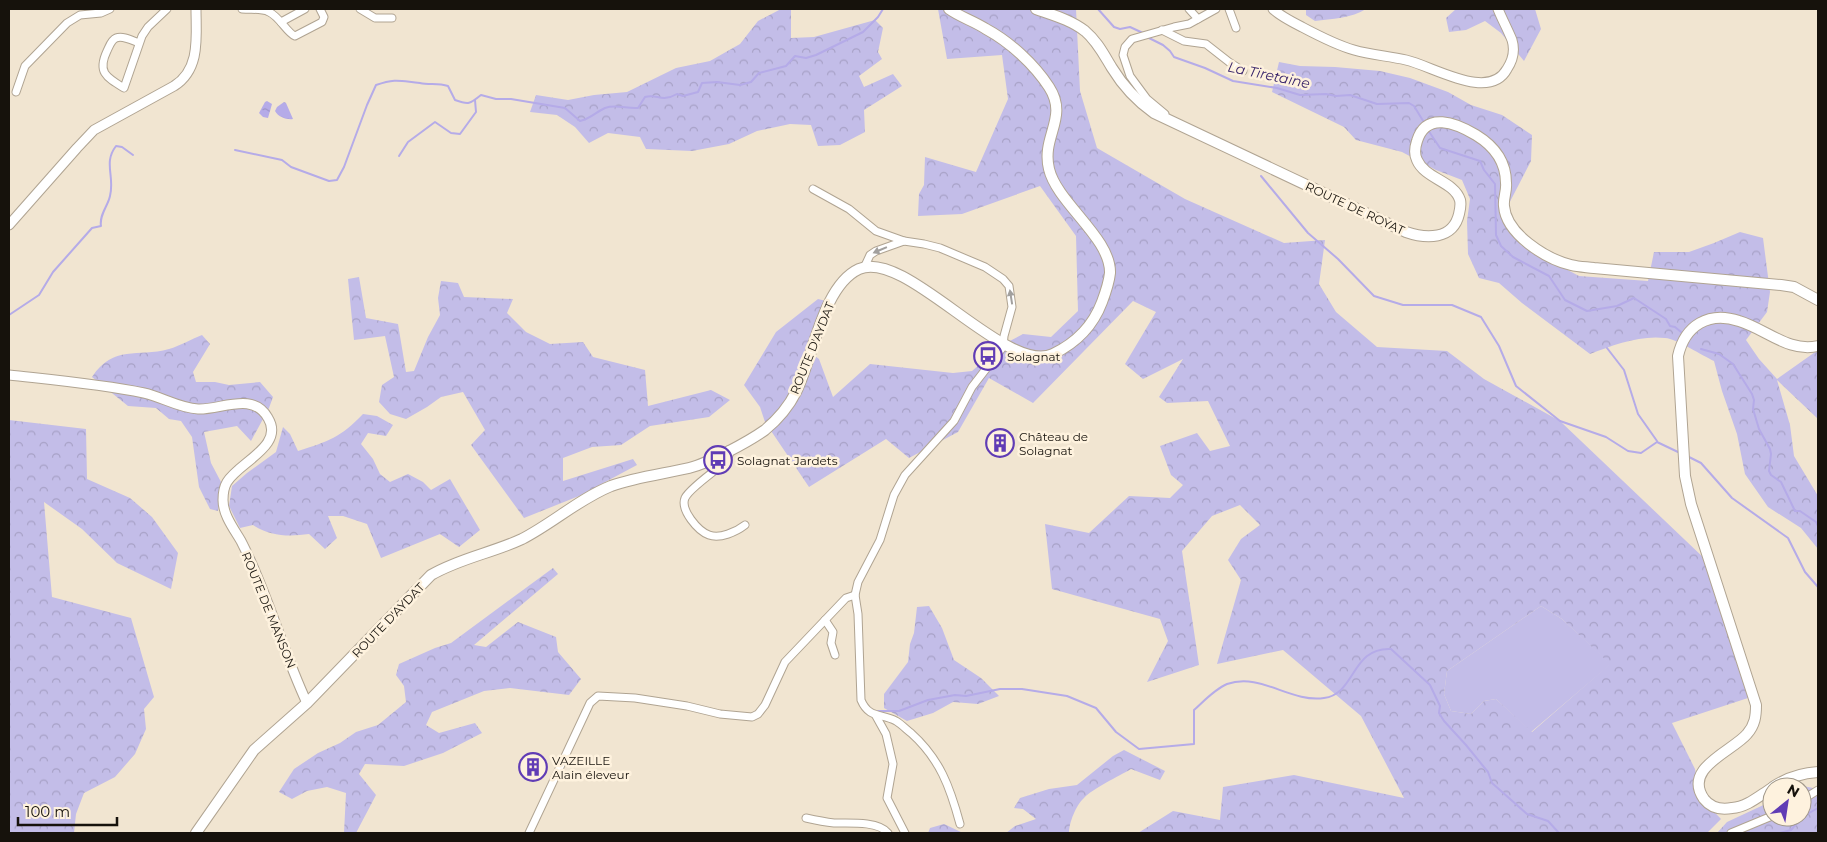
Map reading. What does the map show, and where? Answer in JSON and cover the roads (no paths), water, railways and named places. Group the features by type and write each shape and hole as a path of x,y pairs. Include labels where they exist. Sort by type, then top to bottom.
{"main road":[{"path":"864,268 878,267 894,272 1004,344 1027,355 1050,356 1081,335 1090,327 1097,316 1110,272 1103,249 1058,188 1049,170 1047,155 1058,114 1056,100 1050,88 1020,54 986,28 948,9"},
{"name":"ROUTE DE ROYAT","path":"1036,9 1072,23 1084,30 1094,40 1122,83 1134,97 1164,118 1418,237 1442,234 1454,226 1459,218 1460,200 1456,192 1421,169 1415,157 1416,145 1421,131 1432,123 1443,121 1459,125 1477,135 1494,149 1504,166 1506,184 1504,206 1508,221 1516,233 1550,257 1571,265 1639,273 1782,285 1794,287 1818,300"},
{"name":"ROUTE D'AYDAT","path":"196,833 254,750 307,703 419,587 445,567 519,540 611,486 646,476 692,467 765,430 788,406 802,379 826,309 844,281 857,270 864,268"},
{"path":"1762,794 1748,804 1724,810 1714,807 1705,801 1701,792 1702,774 1707,765 1747,734 1756,717 1756,705 1691,504 1685,476 1678,356 1680,346 1694,326 1702,321 1715,318 1729,318 1741,321 1796,347 1808,348 1818,346"},
{"path":"1790,777 1818,772"}],"street":[{"path":"16,92 25,66 66,23 80,16 101,13 110,9"},
{"path":"139,43 116,38 112,41 102,61 102,68 110,79 124,88 139,43 148,27 166,9"},
{"path":"9,225 94,130 179,83 195,58 196,9"},
{"path":"242,9 270,12 286,26 290,34 295,36 322,22 324,18 320,9"},
{"path":"281,22 305,9"},
{"path":"360,9 375,18 392,18"},
{"path":"1189,9 1198,19"},
{"path":"1164,118 1165,114 1138,90 1130,76 1123,55 1125,47 1132,39 1189,24 1216,9"},
{"path":"1229,9 1236,28"},
{"path":"1273,9 1327,40 1354,50 1408,60 1467,81 1486,83 1497,81 1505,74 1511,64 1514,52 1512,41 1498,9"},
{"path":"1162,30 1184,40 1206,44 1243,71"},
{"path":"813,189 849,209 876,231 904,241 940,248 985,267 1003,279 1009,286 1012,307 1004,336 1003,348 972,387 954,421 905,475 894,495 880,540 858,582 855,595 858,614 861,700 868,710 876,716 895,721 916,738 937,762 952,793 960,824"},
{"path":"864,268 866,261 872,253 904,241"},
{"name":"ROUTE DE MANSON","path":"9,375 146,394 191,408 212,408 242,402 252,404 268,418 271,429 270,439 262,450 245,463 227,482 224,491 224,512 252,564 307,703"},
{"path":"728,450 729,455 726,462 690,491 685,498 684,505 686,512 702,532 710,535 719,536 738,530 745,524"},
{"path":"528,833 590,703 598,696 635,698 687,706 720,714 752,717 758,714 764,705 785,662 846,598 855,595"},
{"path":"825,620 833,632 831,643 835,655"},
{"path":"876,716 886,734 893,764 888,798 905,833"},
{"path":"806,818 824,822 863,824 883,828 888,833"},
{"path":"1731,833 1762,820"}],"water":[{"path":"267,101 272,104 268,118 263,117 259,113"},
{"path":"284,102 293,119 283,118 275,111"}],"waterway":[{"path":"235,150 282,160 291,167 329,181 337,180 344,167 376,85 388,81 448,86 455,100 463,103 472,102 481,95 496,99 511,99 565,108 580,121 609,107 638,108 645,97 649,96 667,98 677,94 683,96 698,92 702,83 717,82 740,85 751,82 759,73 786,66 795,56 806,58 816,55 863,32 883,9"},
{"name":"La Tiretaine","path":"1098,9 1114,27 1120,29 1130,27 1143,33"},
{"name":"La Tiretaine","path":"1149,38 1163,45 1174,57 1233,81 1277,88 1300,95 1350,95 1377,104 1409,103 1414,106 1425,124"},
{"path":"399,156 408,142 435,122 451,133 460,134 476,112 475,100"},
{"name":"La Tiretaine","path":"1428,130 1440,148 1480,161 1484,170 1495,184 1496,235 1501,246 1513,257 1549,276 1565,300 1587,311 1617,306 1634,298 1666,319 1670,326 1675,327 1681,332"},
{"path":"9,315 39,295 53,272 92,228 101,226 102,214 109,200 111,189 110,158 116,146 122,147 133,155"},
{"path":"1261,176 1308,233 1338,259 1374,296 1403,305 1452,305 1481,317 1499,346 1516,386 1560,421 1606,437 1628,451 1641,453 1657,442 1678,452"},
{"path":"1607,348 1624,370 1638,414 1657,441"},
{"name":"La Tiretaine","path":"1701,349 1719,354 1733,364 1752,394 1754,400 1753,409 1759,429 1770,449 1769,471 1771,475 1781,482 1795,511 1800,511 1816,522 1818,526"},
{"path":"1689,457 1701,463 1732,498 1788,538 1805,572 1818,587"},
{"path":"878,711 899,711 928,700 955,695 966,696 1000,689 1022,689 1067,696 1096,708 1116,732 1139,749 1194,744 1194,710 1214,692 1227,684 1240,681 1252,682 1264,684 1299,696 1324,698 1334,695 1342,688 1368,655 1378,650 1391,649 1430,685 1440,706 1439,713 1444,721 1488,772 1492,783 1527,814 1548,821 1559,833"},
{"path":"1780,833 1791,830 1802,817 1818,808"}],"place":[{"name":"Solagnat","path":"988,356"},
{"name":"Château de Solagnat","path":"1000,443"},
{"name":"Solagnat Jardets","path":"718,460"},
{"name":"VAZEILLE Alain éleveur","path":"533,767"}]}
